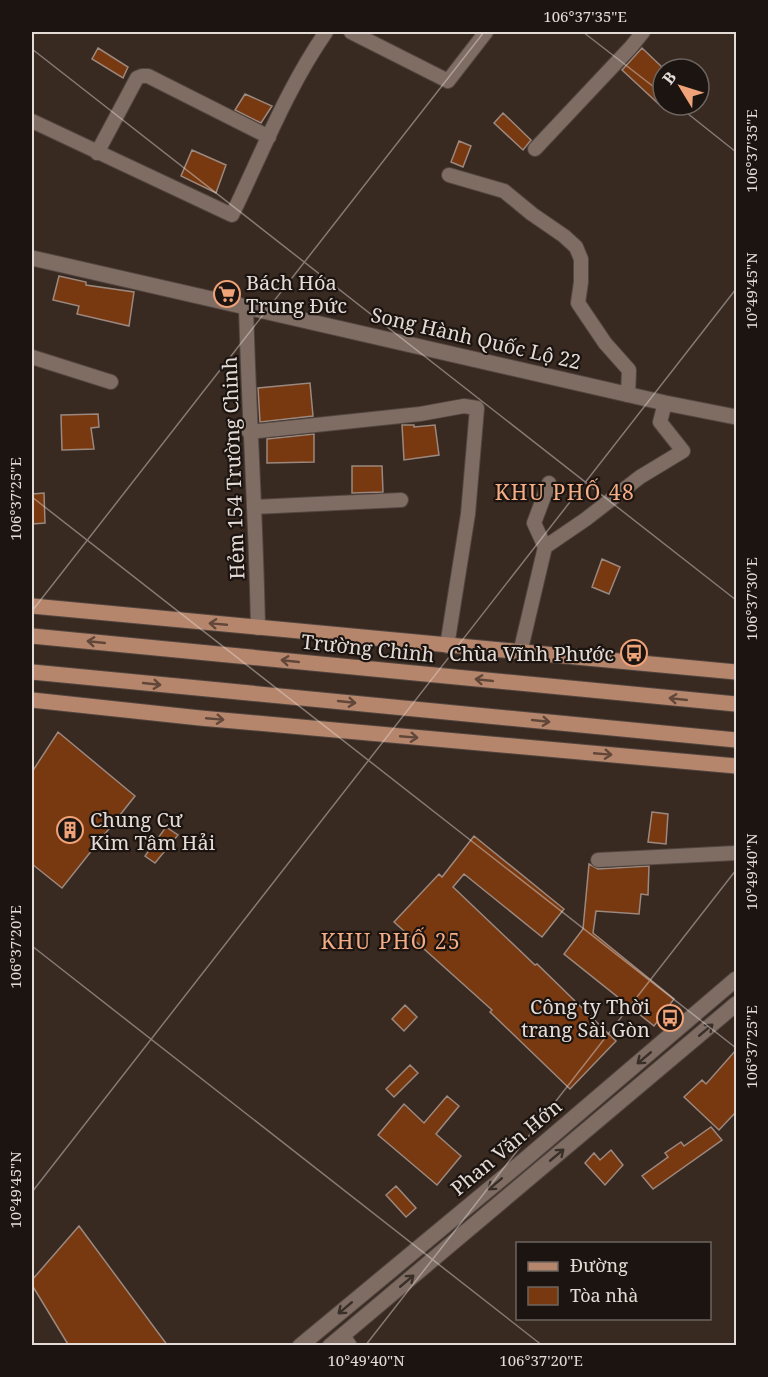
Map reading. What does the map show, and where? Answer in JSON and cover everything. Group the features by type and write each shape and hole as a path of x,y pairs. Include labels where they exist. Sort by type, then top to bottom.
{"main road":[{"name":"Song Hành Quốc Lộ 22","path":"32,258 628,395 736,417"},
{"name":"Trường Chinh","path":"32,606 736,672"},
{"name":"Trường Chinh","path":"32,636 736,704"},
{"path":"32,672 736,740"},
{"path":"32,700 200,718 736,766"},
{"name":"Phan Văn Hớn","path":"300,1346 736,979"},
{"name":"Phan Văn Hớn","path":"330,1346 346,1340 628,1095 736,1006"},
{"path":"616,1081 628,1095"}],"street":[{"path":"32,121 232,215 308,58 326,32"},
{"path":"351,32 448,81 486,32"},
{"path":"535,149 643,32"},
{"path":"97,153 137,78 142,76 159,81 269,137"},
{"path":"449,175 504,191 576,247 581,259 578,303 605,343 628,370 628,395"},
{"name":"Hẻm 154 Trường Chinh","path":"246,307 258,628"},
{"path":"32,357 111,382"},
{"path":"545,547 640,477 682,451 660,422 664,403"},
{"path":"249,432 420,414 464,405 477,408 468,514 447,646"},
{"path":"520,653 545,547 534,523 549,483"},
{"path":"254,507 401,500"},
{"path":"598,860 736,853"}],"building":[{"path":"98,48 128,67 123,78 92,59"},
{"path":"642,48 651,57 651,97 622,70"},
{"path":"245,94 272,106 261,123 235,110"},
{"path":"503,113 531,140 523,150 494,123"},
{"path":"459,141 471,146 463,167 451,162"},
{"path":"192,150 226,165 216,193 181,176"},
{"path":"59,276 86,282 86,285 134,292 129,326 77,314 79,306 53,300"},
{"path":"310,383 313,416 260,422 258,388"},
{"path":"98,414 99,427 91,428 94,449 62,450 61,415"},
{"path":"402,425 414,425 414,427 435,425 439,455 404,460"},
{"path":"314,434 314,462 267,463 267,439"},
{"path":"352,466 382,466 383,492 352,493"},
{"path":"44,493 45,523 32,524 32,494"},
{"path":"602,559 620,567 609,594 592,587"},
{"name":"Chung Cư Kim Tâm Hải","path":"58,732 135,796 62,888 32,864 32,772"},
{"path":"652,812 668,814 666,844 648,842"},
{"path":"166,827 178,835 155,863 145,856"},
{"path":"474,836 564,909 542,937 464,874 453,887 616,1041 570,1089 490,1012 492,1010 394,922 439,874 442,877"},
{"path":"589,864 598,869 649,866 648,895 641,894 639,914 596,911 593,933 674,999 654,1026 564,954 583,929"},
{"path":"405,1005 417,1017 404,1031 392,1019"},
{"path":"736,1050 735,1113 719,1130 684,1097 702,1080 706,1084"},
{"path":"410,1065 418,1073 394,1097 386,1089"},
{"path":"447,1096 459,1106 436,1134 461,1156 437,1185 378,1135 404,1104 424,1123"},
{"path":"711,1127 722,1140 653,1189 642,1176 668,1157 665,1153 681,1142 684,1146"},
{"path":"611,1150 623,1165 605,1185 585,1163 594,1153 600,1160"},
{"path":"396,1186 416,1208 406,1217 386,1195"},
{"path":"79,1226 168,1346 69,1346 32,1285 32,1280"}],"place":[{"name":"Bách Hóa Trung Đức","path":"227,294"},
{"name":"Chùa Vĩnh Phước","path":"634,653"},
{"name":"Chung Cư Kim Tâm Hải","path":"70,830"},
{"name":"Công ty Thời trang Sài Gòn","path":"670,1018"}],"district":[{"name":"KHU PHỐ 48","path":"565,492"},
{"name":"KHU PHỐ 25","path":"391,941"}]}
